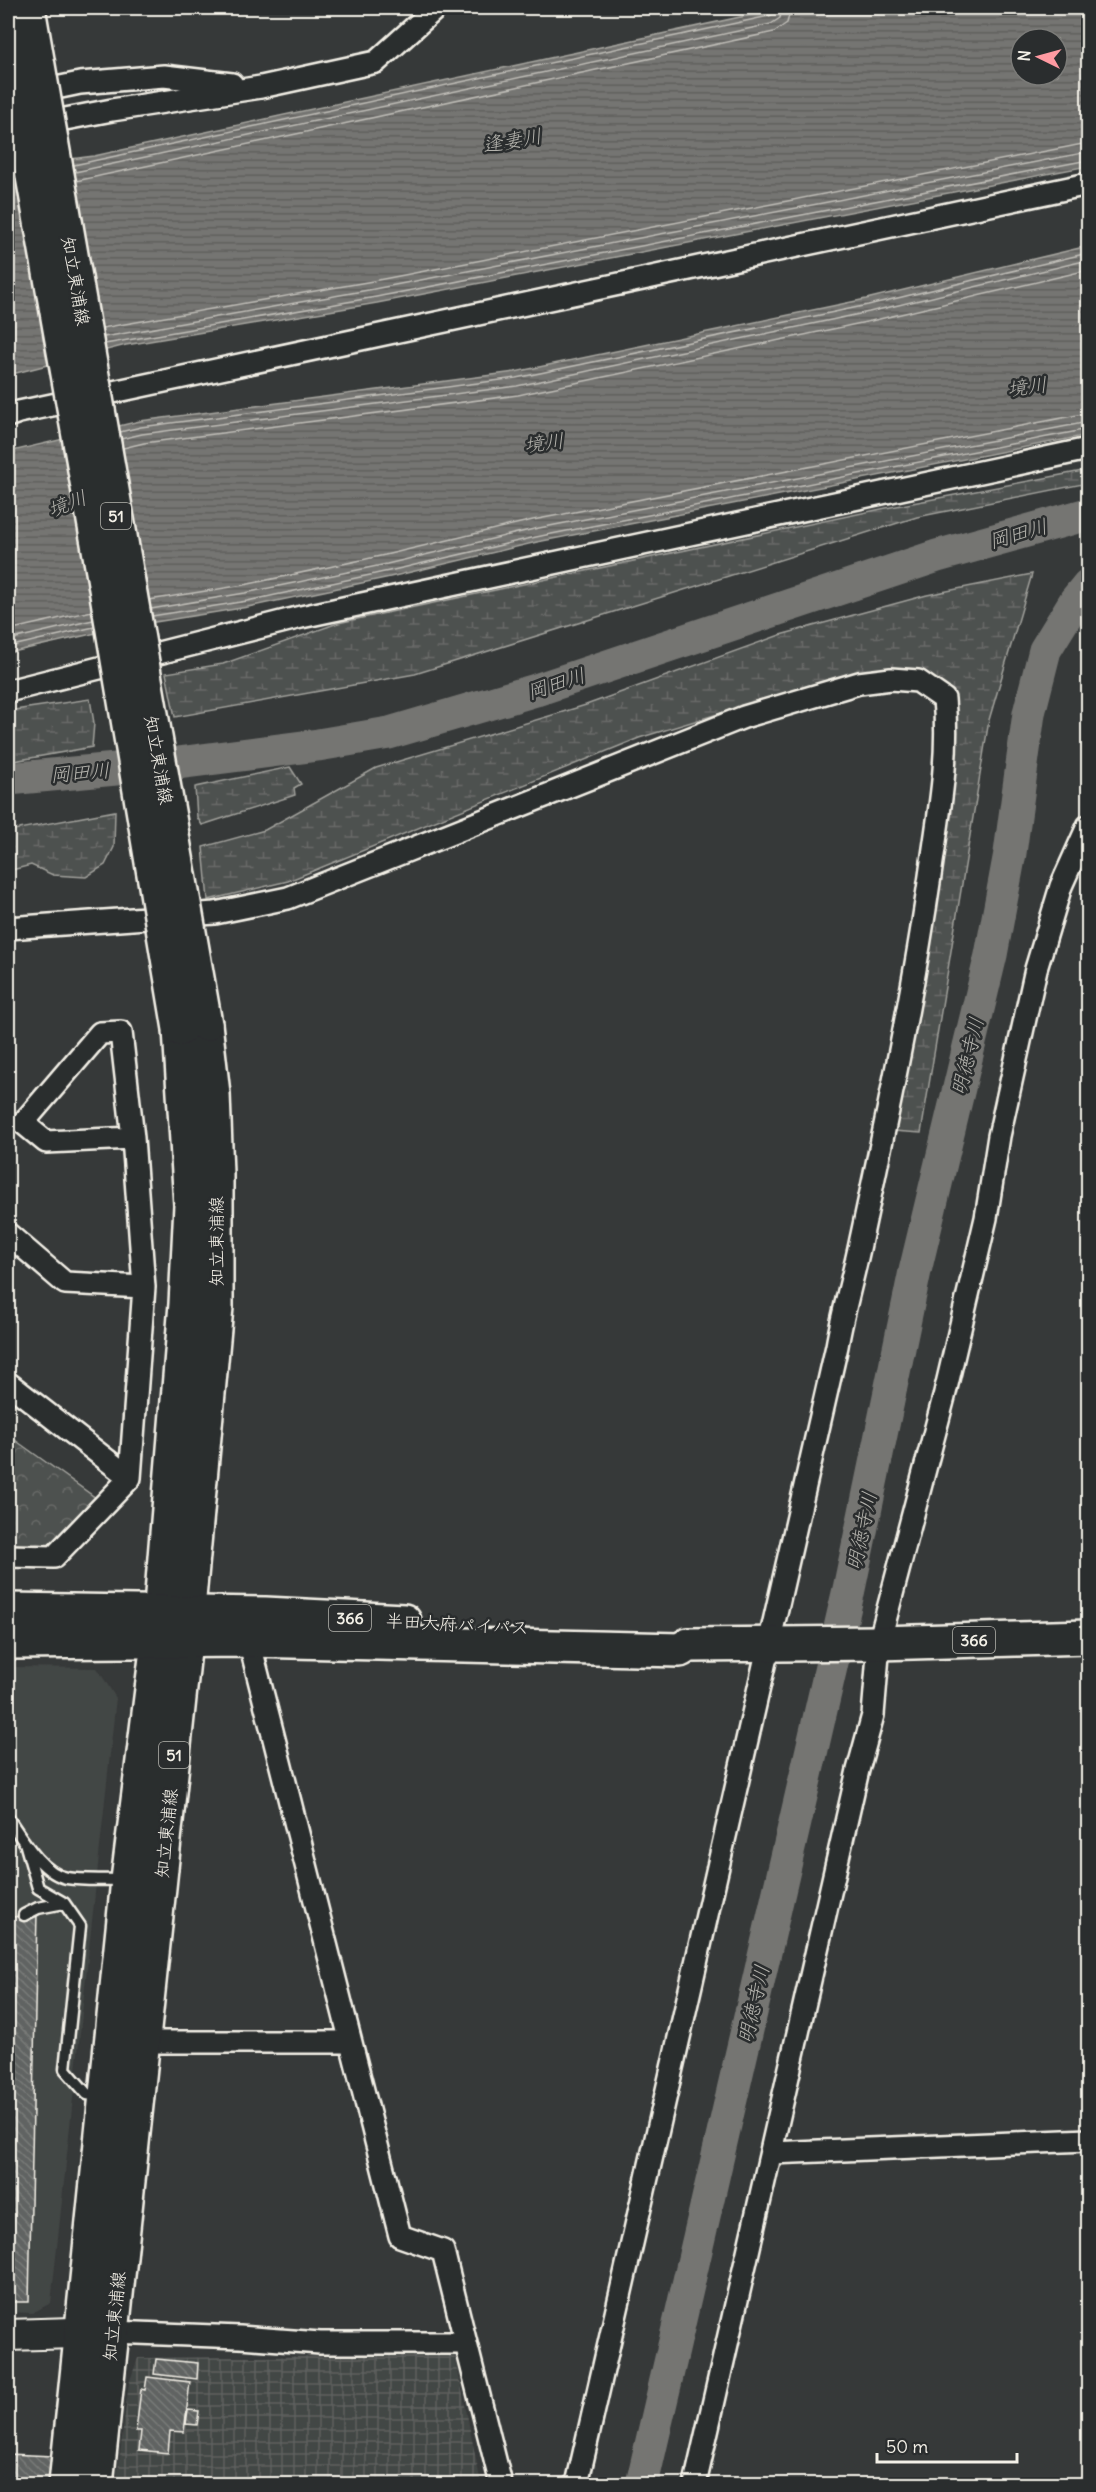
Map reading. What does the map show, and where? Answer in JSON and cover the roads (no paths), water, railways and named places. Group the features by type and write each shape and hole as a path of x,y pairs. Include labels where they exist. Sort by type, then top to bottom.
{"main road":[{"name":"知立東浦線","path":"28,8 193,1026 192,1205 185,1316 173,1627 144,2042 97,2332 66,2484"},
{"name":"知立東浦線","path":"8,35 109,605 193,1026"},
{"name":"半田大府パイパス","path":"8,1610 173,1627 249,1640 680,1650 688,1645 869,1644 1089,1636"},
{"name":"半田大府パイパス","path":"8,1642 173,1627 265,1614 677,1636 688,1645"},
{"name":"知立東浦線","path":"96,2484 97,2332 107,2097 128,1880 173,1627"}],"street":[{"path":"8,130 112,110 261,87 376,62 436,8"},
{"path":"8,99 80,82 164,76 261,87"},
{"path":"8,417 19,412 181,376 1089,184"},
{"path":"8,691 301,617 1089,449"},
{"path":"8,928 216,913 288,898 744,717 859,683 891,679 918,681 945,699 947,726 942,792 924,919 898,1064 860,1245 844,1304 783,1644 577,2484"},
{"path":"695,2484 858,1770 873,1715 869,1644 944,1397 987,1218 999,1136 1036,969 1061,886 1089,826"},
{"path":"8,1556 54,1557 129,1478 144,1287 133,1138 122,1032 100,1034 23,1123 46,1142 133,1138"},
{"path":"8,1234 65,1283 144,1287"},
{"path":"8,1383 129,1478"},
{"path":"249,1640 400,2236 443,2251 464,2343 501,2484"},
{"path":"144,2042 350,2042"},
{"path":"771,2153 1089,2140"},
{"path":"8,2335 97,2332 240,2337 320,2343 464,2343"}],"lane":[{"path":"8,1818 26,1846 44,1865 64,1878 128,1880"},
{"path":"26,1846 38,1888 64,1903 80,1926 65,2069 87,2094 107,2097"},
{"path":"24,1915 38,1908 64,1903"}],"water":[{"name":"逢妻川","path":"782,8 1088,8 1088,166 377,303 126,345 8,375 8,167 94,156"},
{"name":"境川","path":"1088,246 1088,435 537,542 390,577 248,607 118,628 8,653 8,452 140,421 515,372 866,299"}],"waterway":[{"name":"岡田川","path":"8,779 170,764 318,745 389,733 536,690 937,556 1088,514"},
{"name":"明徳寺川","path":"642,2484 849,1589 915,1271 991,955 1010,853 1029,713 1045,650 1075,601 1088,585"}]}
